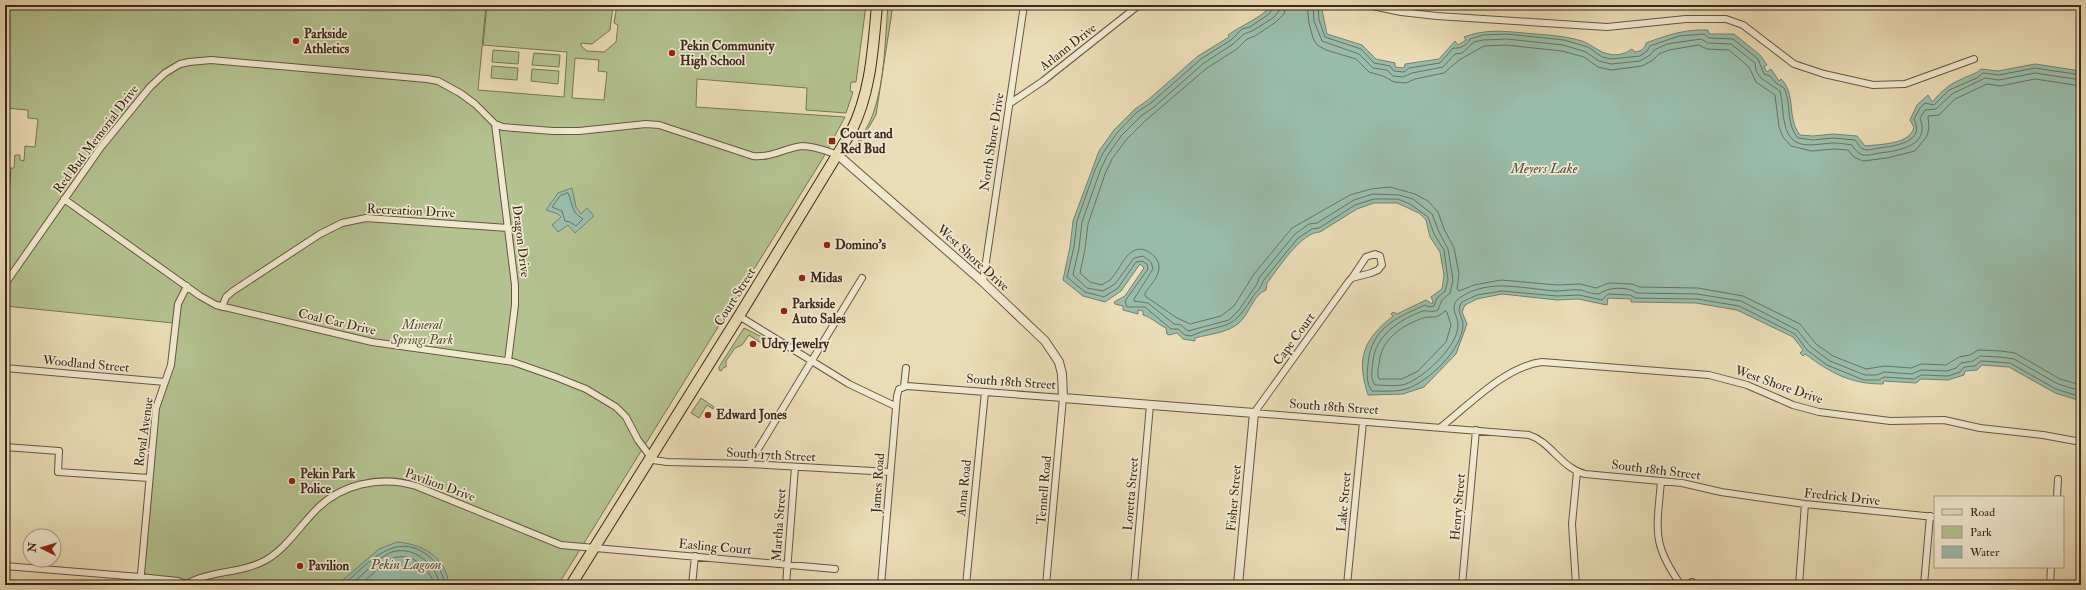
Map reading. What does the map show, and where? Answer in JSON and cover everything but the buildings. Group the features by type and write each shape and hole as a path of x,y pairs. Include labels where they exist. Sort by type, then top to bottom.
{"main road":[{"name":"Court Street","path":"571,585 739,316 838,155 859,117 864,102 871,65 877,5"}],"street":[{"name":"North Shore Drive","path":"983,282 1024,5"},
{"name":"Arlann Drive","path":"1009,104 1043,81 1139,5"},
{"path":"1368,5 1401,12 1437,16 1607,28 1686,19 1726,19 1743,25 1794,64 1830,76 1872,85 1906,84 1974,59"},
{"name":"Red Bud Memorial Drive","path":"5,284 64,199 114,131 150,87 170,70 189,62 211,60 438,81 460,93 475,104 495,124"},
{"path":"495,124 520,130 553,131 659,125 753,156 764,156 801,146 821,148 838,155"},
{"name":"Dragon Drive","path":"495,124 515,298 508,361"},
{"name":"West Shore Drive","path":"838,155 983,282 1053,351 1059,362 1062,374 1063,398"},
{"name":"Coal Car Drive","path":"64,199 206,301 222,307 372,342 508,361 573,384 611,404 626,417 650,458"},
{"name":"Recreation Drive","path":"222,307 226,297 239,286 324,232 353,220 384,218 508,228"},
{"name":"Cape Court","path":"1254,413 1366,257 1375,254 1380,256 1382,265 1378,270 1352,278"},
{"path":"749,464 862,278"},
{"name":"Royal Avenue","path":"140,585 156,408 170,365 175,315 178,304 187,286"},
{"path":"739,316 850,384 896,406"},
{"name":"West Shore Drive","path":"1441,427 1507,374 1526,365 1547,362 1709,375 1747,385 1793,405 1819,412 1890,421 1944,420 1980,428 2043,435 2081,442"},
{"name":"Woodland Street","path":"5,368 165,382"},
{"name":"James Road","path":"881,585 897,392 904,386 906,368"},
{"name":"South 18th Street","path":"904,386 1441,427 1535,437 1568,467 1577,472 1691,484 1747,497"},
{"name":"Anna Road","path":"966,585 985,392"},
{"name":"Tennell Road","path":"1046,585 1063,398"},
{"name":"Loretta Street","path":"1134,585 1150,405"},
{"name":"Fisher Street","path":"1238,585 1254,413"},
{"name":"Lake Street","path":"1347,585 1363,422"},
{"name":"Henry Street","path":"1462,585 1476,430"},
{"path":"5,447 59,452 58,472 149,478"},
{"name":"South 17th Street","path":"650,458 667,462 749,464 890,472"},
{"name":"Martha Street","path":"786,585 795,467"},
{"path":"1576,585 1572,524 1577,472"},
{"path":"2057,496 2058,479"},
{"name":"Pavilion Drive","path":"185,585 205,576 264,561 276,554 328,499 350,488 386,480 416,486 550,542 568,546 593,548"},
{"path":"1661,481 1657,534 1658,543 1663,557 1681,585"},
{"name":"Fredrick Drive","path":"1747,497 1932,516"},
{"path":"1800,585 1806,504"},
{"path":"1924,585 1932,516"},
{"name":"Easling Court","path":"593,548 835,569"},
{"path":"692,585 695,556"},
{"path":"576,585 585,562"},
{"path":"5,566 178,581 185,585"},
{"path":"2050,585 2051,568"}],"green space":[{"name":"Mineral Springs Park","path":"5,5 486,5 478,90 564,97 567,52 483,45 487,5 613,5 610,30 592,44 581,43 581,46 587,51 604,52 616,42 618,25 614,23 617,5 670,5 670,9 675,5 792,5 814,7 815,5 866,5 856,82 851,82 850,91 853,92 846,113 806,110 807,88 697,79 696,107 845,117 823,158 558,585 140,585 155,413 171,365 173,323 5,306 5,197 9,197 11,168 14,168 15,155 20,155 20,160 24,161 25,146 35,147 38,119 28,118 28,110 5,108","holes":["575,58 599,60 598,71 607,72 604,100 572,98"]},
{"path":"888,5 893,5 876,115 854,153 851,154 873,114 877,101 884,60"},
{"path":"493,50 519,52 518,64 492,62"},
{"path":"534,53 560,55 559,67 532,65"},
{"path":"492,66 518,68 517,80 491,78"},
{"path":"532,69 559,71 558,84 531,81"},
{"path":"744,328 764,338 764,345 749,335 742,345 735,348 726,361 726,367 724,367 721,371 719,370 719,367"},
{"path":"701,398 714,407 713,409 707,405 699,418 691,413"}],"water":[{"name":"Meyers Lake","path":"1272,5 1321,5 1327,34 1362,45 1376,59 1395,63 1395,67 1404,68 1405,64 1439,59 1455,41 1458,45 1466,40 1464,37 1472,34 1494,31 1567,38 1582,41 1602,52 1615,55 1630,51 1632,49 1635,52 1639,51 1644,48 1646,43 1669,35 1684,32 1708,30 1709,34 1734,34 1760,55 1767,65 1764,67 1767,72 1771,69 1779,81 1781,79 1786,85 1789,92 1793,121 1800,135 1813,136 1833,134 1857,136 1865,146 1886,144 1907,137 1914,127 1910,120 1917,105 1928,95 1932,102 1949,86 1981,69 1998,71 2035,64 2081,71 2081,401 2055,393 2009,367 1982,365 1977,370 1965,371 1964,375 1948,380 1921,379 1916,383 1884,381 1883,384 1851,380 1832,372 1805,354 1803,356 1800,353 1803,350 1793,337 1737,310 1696,303 1631,302 1631,299 1608,298 1607,305 1578,299 1557,300 1502,294 1477,299 1465,305 1462,312 1467,324 1456,354 1424,387 1403,394 1368,395 1364,382 1363,360 1369,342 1375,333 1393,316 1391,314 1393,312 1397,314 1426,300 1432,304 1433,301 1431,297 1442,289 1444,275 1440,252 1430,237 1426,220 1419,213 1397,203 1374,203 1357,209 1320,232 1305,238 1290,252 1267,283 1266,290 1258,296 1239,323 1224,331 1195,338 1195,341 1183,339 1177,333 1169,335 1167,334 1166,328 1143,315 1143,311 1138,310 1138,314 1123,310 1123,306 1115,304 1114,302 1125,296 1144,268 1140,264 1121,291 1105,302 1083,296 1063,280 1070,247 1073,221 1099,151 1114,130 1135,109 1148,100 1198,56 1229,37 1228,35 1257,18"},
{"path":"572,188 576,207 581,214 587,208 594,216 575,233 568,225 558,232 552,225 561,217 558,214 546,210 558,193"},
{"name":"Pekin Lagoon","path":"397,542 406,543 424,549 431,554 443,567 447,575 449,585 337,585 379,549"}],"place":[{"name":"Parkside Athletics","path":"296,41"},
{"name":"Pekin Community High School","path":"672,53"},
{"name":"Court and Red Bud","path":"832,141"},
{"name":"Domino's","path":"827,245"},
{"name":"Midas","path":"802,278"},
{"name":"Parkside Auto Sales","path":"784,311"},
{"name":"Udry Jewelry","path":"753,344"},
{"name":"Edward Jones","path":"708,415"},
{"name":"Pekin Park Police","path":"292,481"},
{"name":"Pavilion","path":"300,566"}]}
